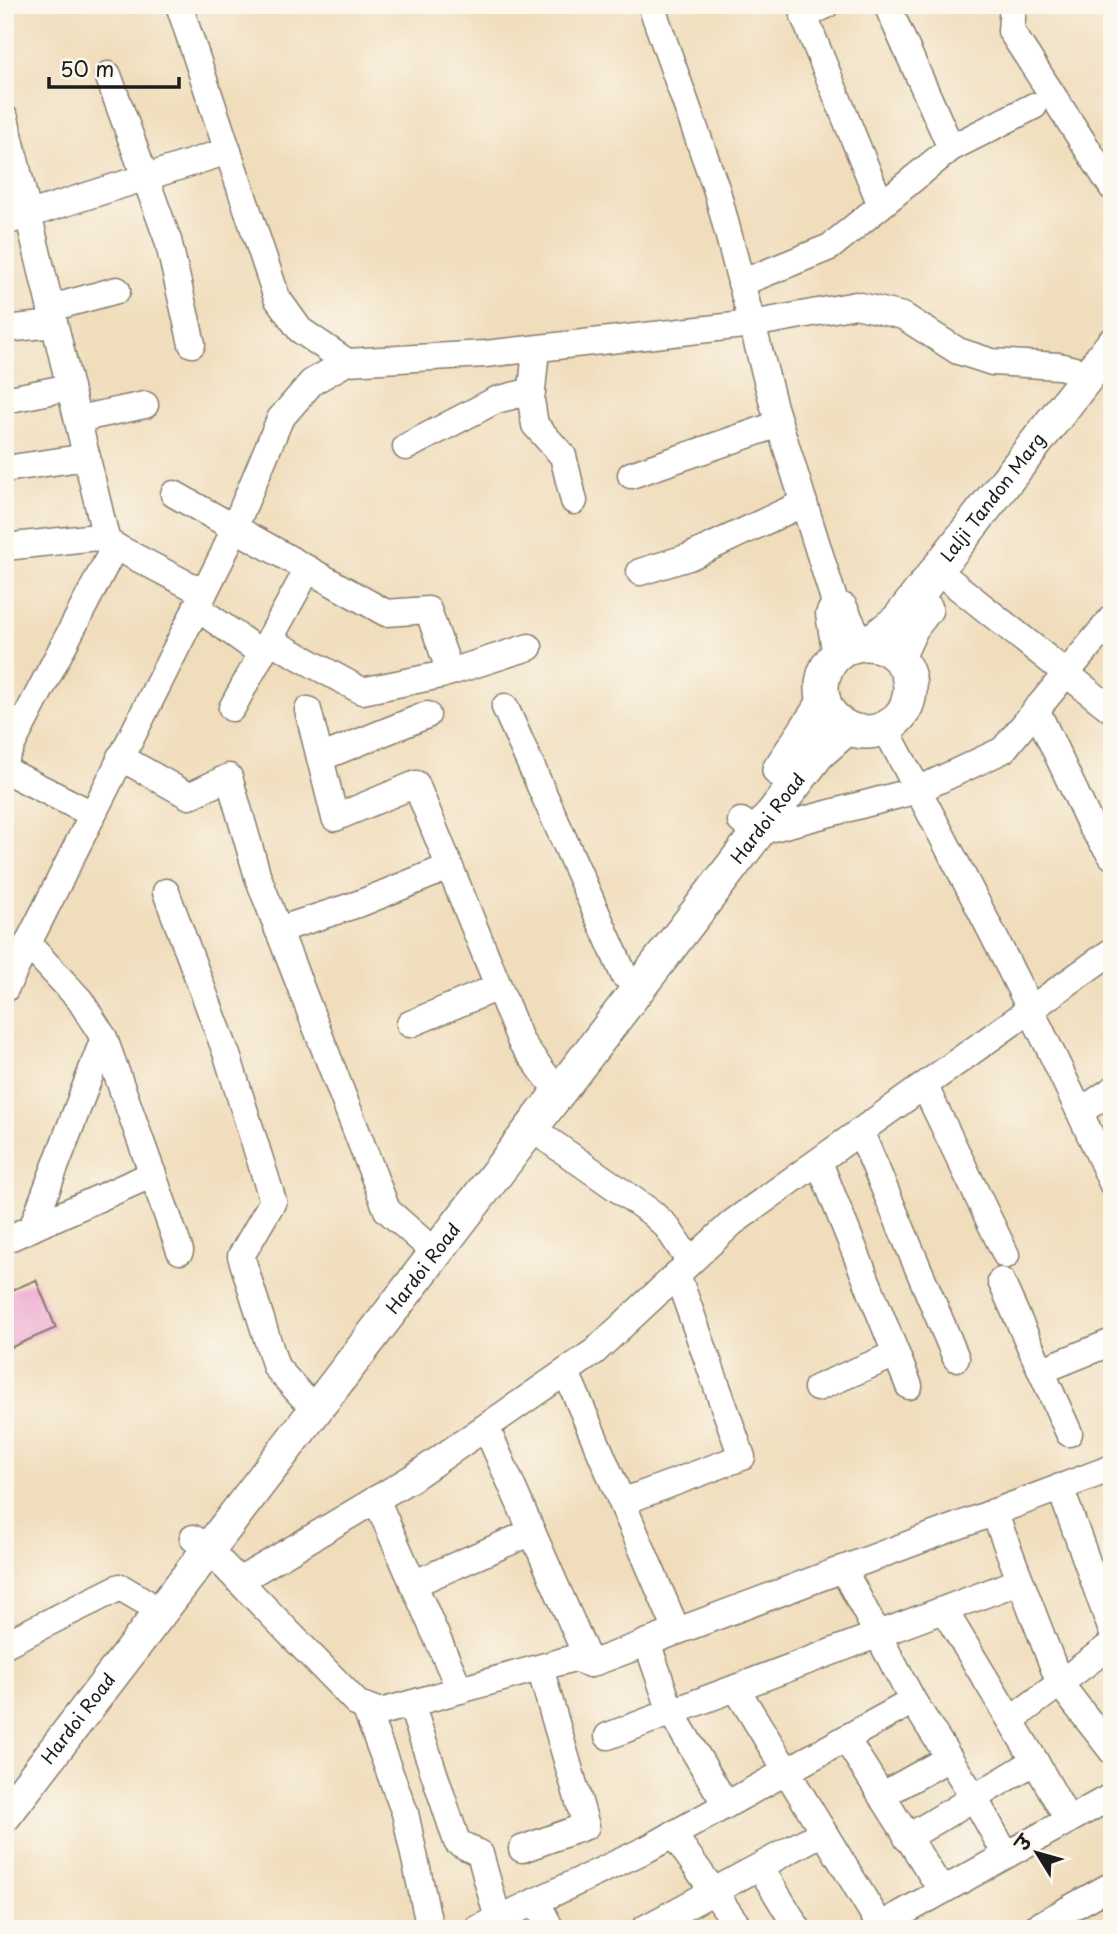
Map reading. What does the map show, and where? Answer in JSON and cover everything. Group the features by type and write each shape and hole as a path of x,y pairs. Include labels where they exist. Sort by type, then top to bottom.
{"main road":[{"name":"Lalji Tandon Marg","path":"866,650 912,627 1101,369 1112,345"},
{"name":"Lalji Tandon Marg","path":"866,650 898,620 1101,369"},
{"path":"866,650 909,675 911,691 907,707 895,722 885,728 862,733 846,729 832,718 823,704 821,685 827,666 866,650"},
{"name":"Hardoi Road","path":"5,1815 201,1544 302,1395 421,1240 554,1082 749,827 823,704"},
{"name":"Hardoi Road","path":"5,1781 144,1601 201,1544 531,1128 554,1082 624,975 749,827 818,754 846,729"}],"street":[{"path":"179,5 277,298 300,330 346,362"},
{"path":"651,5 717,191 779,424 835,603 829,614 866,650"},
{"path":"826,5 804,16 881,205"},
{"path":"887,5 951,148"},
{"path":"1013,5 1011,31 1112,187"},
{"path":"108,75 168,240 192,344"},
{"path":"741,283 830,247 951,148 1034,106"},
{"path":"5,118 17,218 52,316 111,544 5,758"},
{"path":"17,218 228,151"},
{"path":"5,329 52,316 117,290"},
{"path":"5,989 200,600 235,527 280,419 312,382 346,362 536,349 752,324 856,305 903,316 958,351 992,362 1101,369"},
{"path":"300,330 312,382"},
{"path":"536,349 532,391 535,425 563,456 574,501"},
{"path":"5,400 70,387"},
{"path":"406,447 496,400 532,391"},
{"path":"78,419 145,405"},
{"path":"631,475 779,424"},
{"path":"5,469 87,457"},
{"path":"174,494 386,613 428,610 450,672"},
{"path":"640,572 689,558 804,503"},
{"path":"5,547 97,537 200,600 265,647 362,691 450,672 529,647"},
{"path":"232,708 307,569"},
{"path":"948,579 1112,710"},
{"path":"749,827 918,790 1003,750 1112,618"},
{"path":"505,707 624,975"},
{"path":"1037,709 1091,826 1112,856"},
{"path":"308,710 335,818 416,784 521,1042 554,1082"},
{"path":"320,758 427,715"},
{"path":"885,728 1032,1010 1112,1183"},
{"path":"120,757 189,796 229,778 258,877 387,1210 421,1240"},
{"path":"5,770 92,814"},
{"path":"278,930 361,904 449,867"},
{"path":"166,892 227,1055 273,1201 241,1256 276,1367 302,1395"},
{"path":"28,944 80,1000 104,1038 180,1251"},
{"path":"239,1581 376,1499 594,1352 732,1223 1112,951"},
{"path":"410,1024 498,987"},
{"path":"32,1228 104,1038"},
{"path":"925,1087 1004,1268 1069,1433"},
{"path":"1080,1112 1112,1090"},
{"path":"531,1128 652,1213 667,1227 684,1268 742,1457 622,1502"},
{"path":"860,1133 956,1358"},
{"path":"819,1162 909,1385"},
{"path":"5,1240 153,1174"},
{"path":"1043,1370 1112,1342"},
{"path":"817,1388 896,1354"},
{"path":"566,1372 677,1631"},
{"path":"486,1427 590,1664"},
{"path":"201,1544 358,1704 382,1712 574,1658 590,1664 1112,1468"},
{"path":"1059,1487 1112,1631"},
{"path":"376,1499 460,1690"},
{"path":"994,1512 1060,1684 1112,1751"},
{"path":"413,1584 532,1532"},
{"path":"843,1569 913,1701 975,1799 1006,1855"},
{"path":"608,1736 1020,1581"},
{"path":"5,1644 120,1587 144,1601"},
{"path":"944,1610 1068,1820"},
{"path":"647,1642 671,1712 726,1805"},
{"path":"1011,1720 1112,1644"},
{"path":"522,1849 586,1826 540,1668"},
{"path":"736,1688 877,1927 1112,1796"},
{"path":"411,1704 457,1842 480,1854 487,1924 673,1834 913,1701"},
{"path":"365,1707 405,1813 430,1929"},
{"path":"846,1739 942,1891"},
{"path":"881,1796 949,1758"},
{"path":"907,1838 1035,1761"},
{"path":"654,1927 823,1832"},
{"path":"673,1834 740,1929"},
{"path":"760,1867 798,1929"},
{"path":"1033,1929 1063,1921 1112,1885"},
{"path":"536,1901 551,1929"}],"building":[{"path":"36,1280 56,1328 5,1350 5,1293"}]}
